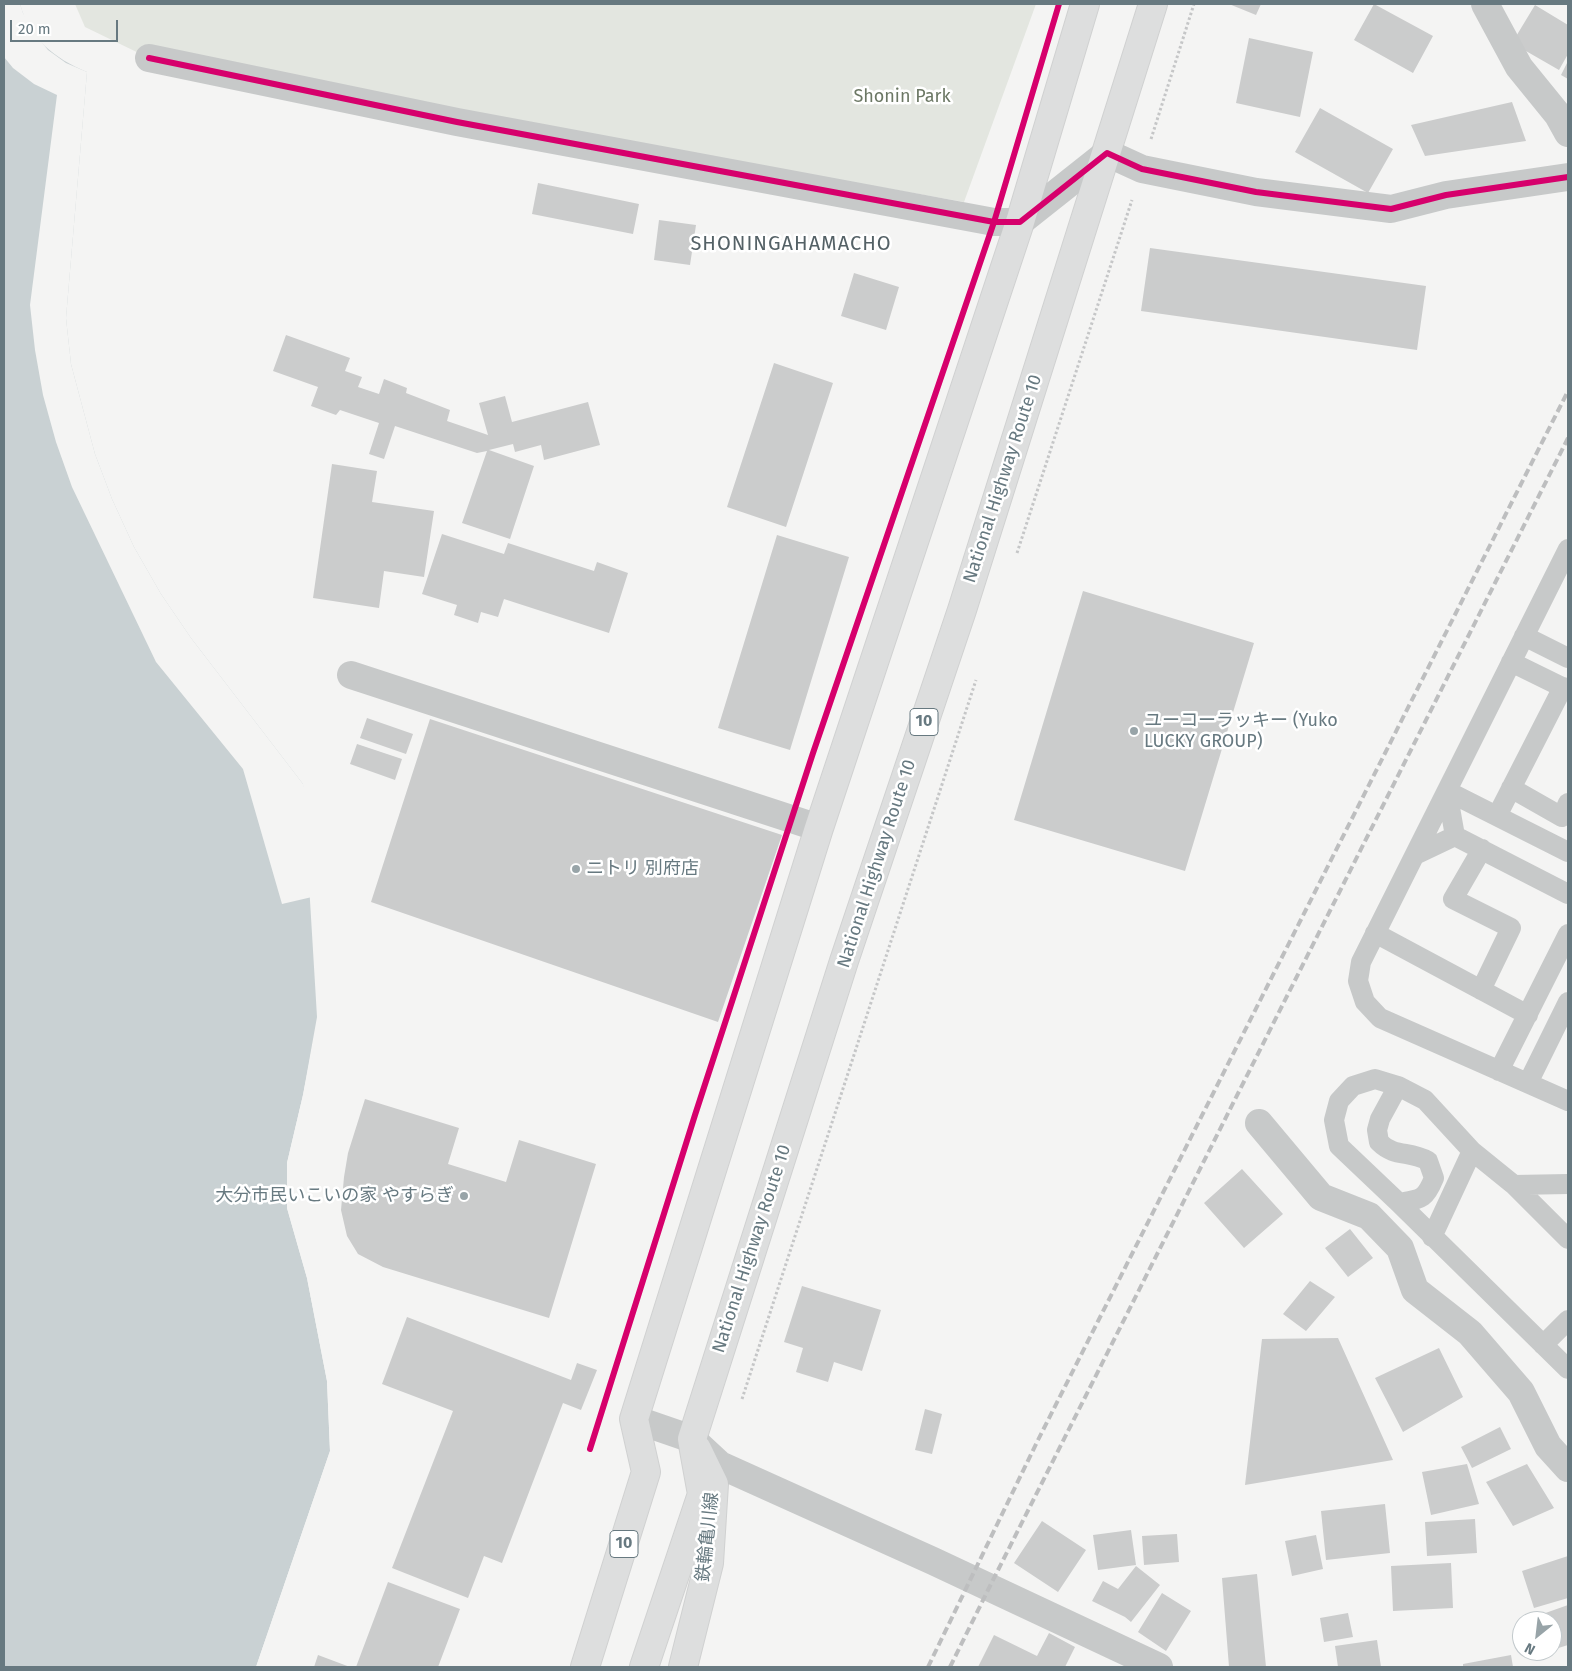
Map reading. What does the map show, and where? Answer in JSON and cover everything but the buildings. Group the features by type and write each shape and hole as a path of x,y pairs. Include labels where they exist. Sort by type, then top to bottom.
{"main road":[{"path":"634,1420 819,828 1020,222 1085,4"},
{"name":"National Highway Route 10","path":"644,1667 702,1494 692,1439 844,961 962,610 1153,4"},
{"name":"10","path":"585,1667 646,1472 634,1420"},
{"name":"鉄輪亀川線","path":"683,1667 709,1563 714,1484 692,1439"}],"street":[{"path":"1485,4 1519,67 1558,115 1568,133"},
{"path":"148,58 457,122 994,222 1020,222 1107,153 1142,169 1256,192 1391,209 1446,195 1568,177"},
{"path":"351,675 819,828"},
{"path":"1259,1123 1321,1196 1369,1216 1400,1248 1414,1290 1470,1333 1496,1362 1521,1392 1548,1446 1568,1468"},
{"path":"634,1420 692,1439 720,1465 933,1561 1159,1667"}],"lane":[{"path":"1568,549 1361,962 1358,981 1365,1002 1380,1018 1568,1101"},
{"path":"1524,636 1568,658"},
{"path":"1497,816 1565,689 1511,662"},
{"path":"1511,788 1562,817 1568,803"},
{"path":"1447,791 1568,852"},
{"path":"1447,791 1455,836"},
{"path":"1455,836 1568,894"},
{"path":"1415,855 1455,836"},
{"path":"1481,990 1511,928 1453,899 1482,849"},
{"path":"1376,933 1528,1015"},
{"path":"1499,1071 1568,934"},
{"path":"1528,1083 1562,1026 1568,1002"},
{"path":"1568,1239 1514,1185 1472,1151 1425,1100 1398,1086 1375,1079 1353,1086 1339,1101 1334,1120 1339,1146 1568,1369"},
{"path":"1398,1086 1380,1119 1377,1130 1379,1142 1393,1152 1418,1156 1428,1161 1434,1178 1429,1190 1421,1199 1399,1203"},
{"path":"1432,1236 1472,1151"},
{"path":"1514,1185 1568,1184"},
{"path":"1543,1345 1568,1320"}],"path":[{"path":"1015,560 1194,4"},
{"path":"739,1408 978,673"}],"green space":[{"name":"Shonin Park","path":"75,4 1036,4 964,202 149,58 85,27"}],"shaded area":[{"path":"4,4 20,4 30,27 45,46 54,54 87,72 66,318 71,364 95,454 112,499 134,547 161,594 191,638 303,784 317,1017 303,1095 287,1163 287,1208 307,1278 327,1381 330,1451 256,1667 4,1667"}],"pier":[{"path":"4,4 20,4 34,33 48,50 66,63 87,72 66,318 71,364 95,454 112,499 134,547 161,594 191,638 303,784 306,795 312,897 282,904 243,769 156,662 72,487 56,442 43,395 30,305 57,95 34,84 13,68 4,57"},
{"path":"315,1033 317,1034 306,1095 290,1163 290,1208 309,1278 329,1381 332,1451 259,1667 256,1667 330,1451 327,1381 307,1278 287,1208 287,1163"}],"railway":[{"path":"928,1667 1038,1440 1568,391"},
{"path":"950,1667 1568,438"}],"cycle path":[{"path":"590,1449 695,1115 813,753 994,222 1059,4"},
{"path":"149,58 457,122 994,222 1020,222 1107,153 1142,169 1256,192 1391,209 1446,195 1568,177"}],"place":[{"name":"ユーコーラッキー (Yuko LUCKY GROUP)","path":"1134,731"},
{"name":"ニトリ 別府店","path":"576,869"},
{"name":"大分市民いこいの家 やすらぎ","path":"464,1196"}],"district":[{"name":"SHONINGAHAMACHO","path":"791,244"}]}
